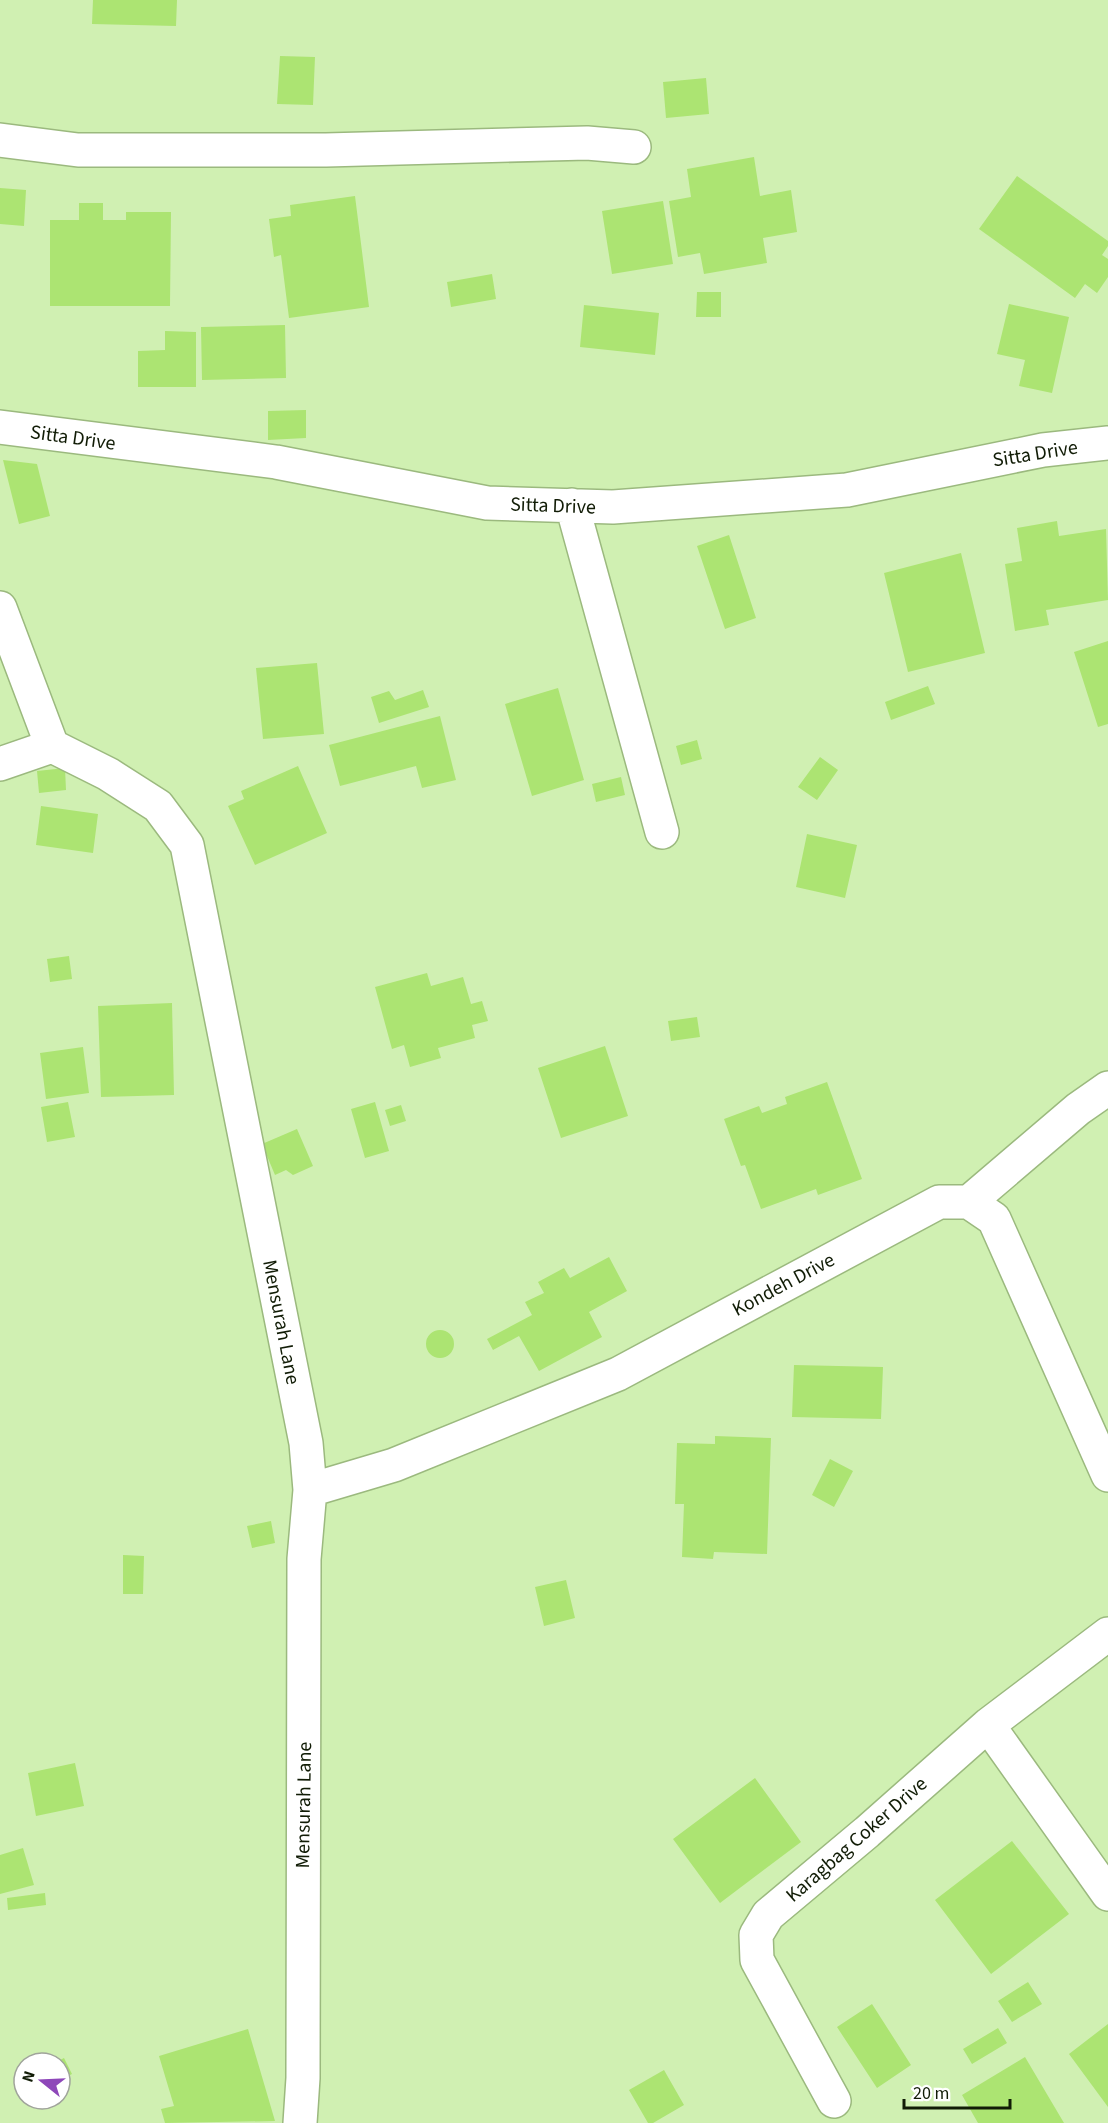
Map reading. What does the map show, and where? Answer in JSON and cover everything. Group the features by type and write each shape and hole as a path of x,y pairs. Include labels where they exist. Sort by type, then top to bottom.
{"street":[{"path":"0,140 78,150 326,150 587,142 634,147"},
{"name":"Sitta Drive","path":"0,427 276,462 487,503 613,507 847,490 1043,450 1108,443"},
{"path":"572,505 662,832"},
{"path":"0,608 52,746 0,764"},
{"name":"Mensurah Lane","path":"52,746 108,774 158,806 187,845 304,1432 310,1490 304,1559 303,2078 300,2123"},
{"path":"1108,1088 1078,1109 969,1202 994,1219 1108,1475"},
{"name":"Kondeh Drive","path":"310,1490 394,1465 618,1374 939,1202 969,1202"},
{"name":"Karagbag Coker Drive","path":"834,2101 757,1960 756,1935 768,1915 867,1832 988,1725 1108,1634"},
{"path":"988,1725 1108,1894"}],"building":[{"path":"93,0 177,0 176,26 92,24"},
{"path":"280,56 315,57 313,105 277,104"},
{"path":"706,78 709,114 666,118 663,82"},
{"path":"754,157 760,196 791,190 797,232 763,238 767,263 704,274 700,253 678,257 669,201 691,197 687,169"},
{"path":"1017,176 1108,241 1108,246 1102,255 1108,259 1108,277 1097,293 1085,284 1075,298 979,229"},
{"path":"0,188 26,190 24,226 0,224"},
{"path":"355,196 369,307 289,318 281,255 274,257 269,219 291,216 290,205"},
{"path":"663,201 673,264 612,274 602,211"},
{"path":"79,203 103,203 103,220 126,220 126,212 171,212 170,306 50,306 50,220 79,220"},
{"path":"492,274 496,299 451,307 447,282"},
{"path":"697,292 721,292 721,317 696,317"},
{"path":"1009,304 1069,317 1052,393 1019,386 1025,360 997,354"},
{"path":"584,305 659,313 655,355 580,347"},
{"path":"285,325 286,378 202,380 201,327"},
{"path":"165,331 196,332 196,387 138,387 138,351 165,350"},
{"path":"306,410 306,438 268,440 268,411"},
{"path":"3,460 37,464 50,516 19,524"},
{"path":"1057,521 1059,536 1106,529 1108,600 1046,610 1049,625 1015,631 1005,564 1022,561 1017,528"},
{"path":"729,535 756,618 725,629 697,546"},
{"path":"961,553 985,653 908,672 884,573"},
{"path":"1108,641 1108,724 1098,727 1074,652"},
{"path":"317,663 324,734 263,739 256,668"},
{"path":"928,686 935,704 891,720 885,702"},
{"path":"558,688 584,780 532,796 505,704"},
{"path":"423,690 429,707 379,723 371,697 389,691 395,700"},
{"path":"440,716 456,780 422,788 416,766 340,786 329,745"},
{"path":"697,740 702,759 681,765 676,746"},
{"path":"820,757 838,770 817,800 798,787"},
{"path":"298,766 327,833 255,865 228,806 244,799 241,791"},
{"path":"65,768 66,790 39,793 37,771"},
{"path":"621,777 625,795 596,802 592,784"},
{"path":"41,806 98,814 93,853 36,845"},
{"path":"807,834 857,845 845,898 796,887"},
{"path":"69,956 72,979 50,982 47,959"},
{"path":"427,973 431,986 463,977 471,1004 482,1001 488,1021 472,1025 475,1038 438,1048 441,1058 410,1067 404,1045 392,1049 375,987"},
{"path":"172,1003 174,1095 101,1097 98,1006"},
{"path":"697,1017 700,1037 671,1041 668,1021"},
{"path":"605,1046 628,1116 561,1138 538,1068"},
{"path":"83,1047 89,1093 46,1099 40,1053"},
{"path":"827,1082 862,1179 818,1195 816,1189 761,1209 745,1165 741,1166 724,1119 759,1106 762,1113 787,1104 785,1097"},
{"path":"68,1102 75,1137 47,1142 41,1107"},
{"path":"375,1102 389,1151 365,1158 351,1109"},
{"path":"401,1105 406,1121 390,1126 385,1110"},
{"path":"297,1129 313,1166 293,1175 286,1170 275,1175 262,1144"},
{"path":"609,1257 627,1291 589,1312 602,1337 539,1371 519,1336 493,1350 487,1339 532,1315 525,1302 544,1293 538,1282 564,1268 570,1278"},
{"path":"440,1330 450,1334 454,1344 450,1354 440,1358 430,1354 426,1344 430,1334"},
{"path":"794,1365 883,1367 881,1419 792,1417"},
{"path":"715,1436 771,1438 767,1554 714,1552 713,1559 682,1557 684,1504 675,1504 677,1443 715,1444"},
{"path":"830,1459 853,1471 834,1507 812,1495"},
{"path":"271,1521 275,1543 252,1548 247,1526"},
{"path":"123,1555 144,1556 143,1594 123,1594"},
{"path":"566,1580 575,1618 544,1626 535,1587"},
{"path":"75,1763 84,1806 36,1816 28,1773"},
{"path":"755,1778 801,1842 720,1903 673,1839"},
{"path":"1012,1841 1069,1914 991,1974 935,1900"},
{"path":"23,1848 34,1885 0,1894 0,1855"},
{"path":"45,1893 46,1905 8,1910 7,1898"},
{"path":"1028,1982 1042,2004 1012,2022 998,2001"},
{"path":"872,2004 911,2065 877,2088 837,2027"},
{"path":"1108,2024 1108,2107 1069,2054"},
{"path":"998,2028 1007,2043 972,2064 963,2049"},
{"path":"248,2029 275,2121 165,2123 161,2109 174,2106 159,2056"},
{"path":"1025,2057 1064,2123 978,2123 962,2095"},
{"path":"664,2070 684,2105 653,2123 648,2123 629,2090"}]}
